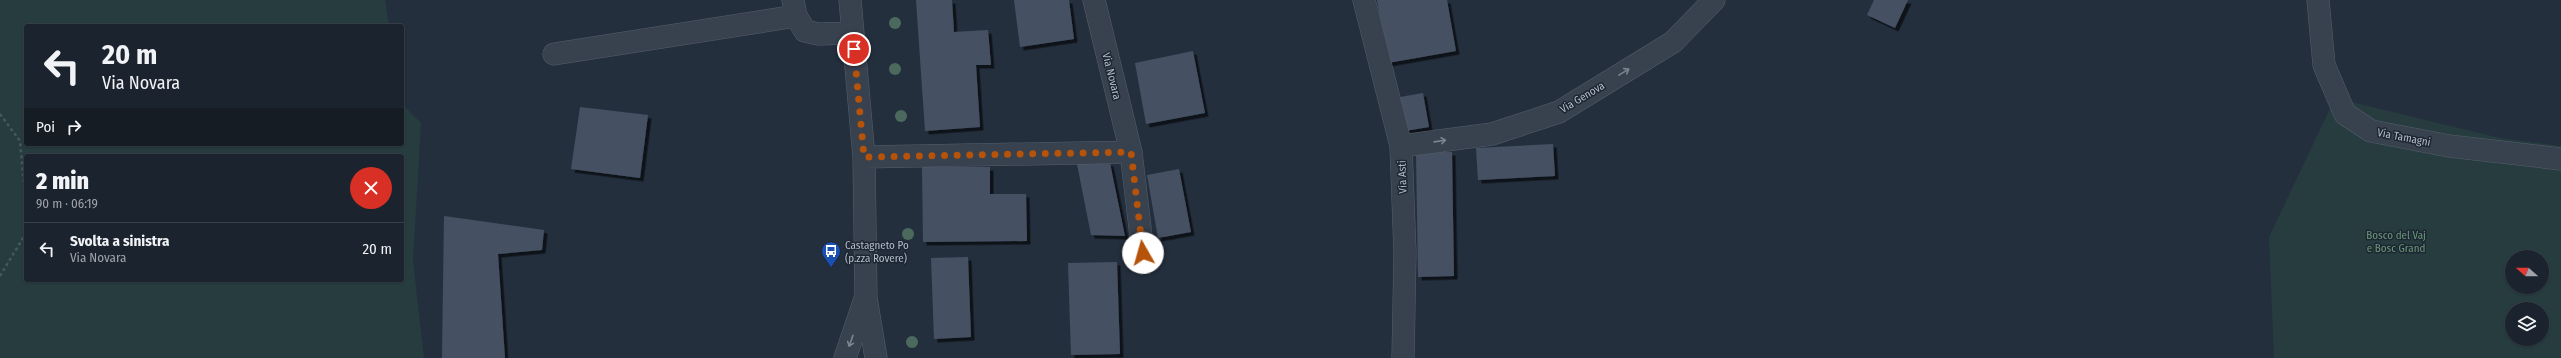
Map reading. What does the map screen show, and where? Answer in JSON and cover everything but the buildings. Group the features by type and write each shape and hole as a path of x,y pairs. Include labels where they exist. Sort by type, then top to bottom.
{"street":[{"path":"850,0 864,157 866,298 876,358"},
{"name":"Via Novara","path":"1094,0 1131,152 1143,253"},
{"name":"Via Asti","path":"1364,0 1401,146 1405,253 1403,358"},
{"name":"Via Genova","path":"1401,146 1492,134 1559,112 1672,42 1714,0"},
{"name":"Via Tamagni","path":"2318,0 2324,65 2345,114 2371,131 2449,146 2561,158"},
{"path":"554,54 795,8 805,31 818,34 852,33"},
{"path":"864,157 1131,152"},
{"path":"845,358 866,298"}],"path":[{"path":"0,114 20,141 24,186"},
{"path":"0,276 24,236"}],"green space":[{"path":"0,0 385,0 389,24 24,24 24,146 404,146 404,106 421,123 413,261 424,358 0,358"},
{"name":"Bosco del Vaj e Bosc Grand","path":"2335,98 2500,138 2561,146 2561,358 2274,358 2269,237"}],"place":[{"name":"Castagneto Po (p.zza Rovere)","path":"831,268"}],"route":[{"path":"854,49 864,157 1131,152 1143,253"}]}
